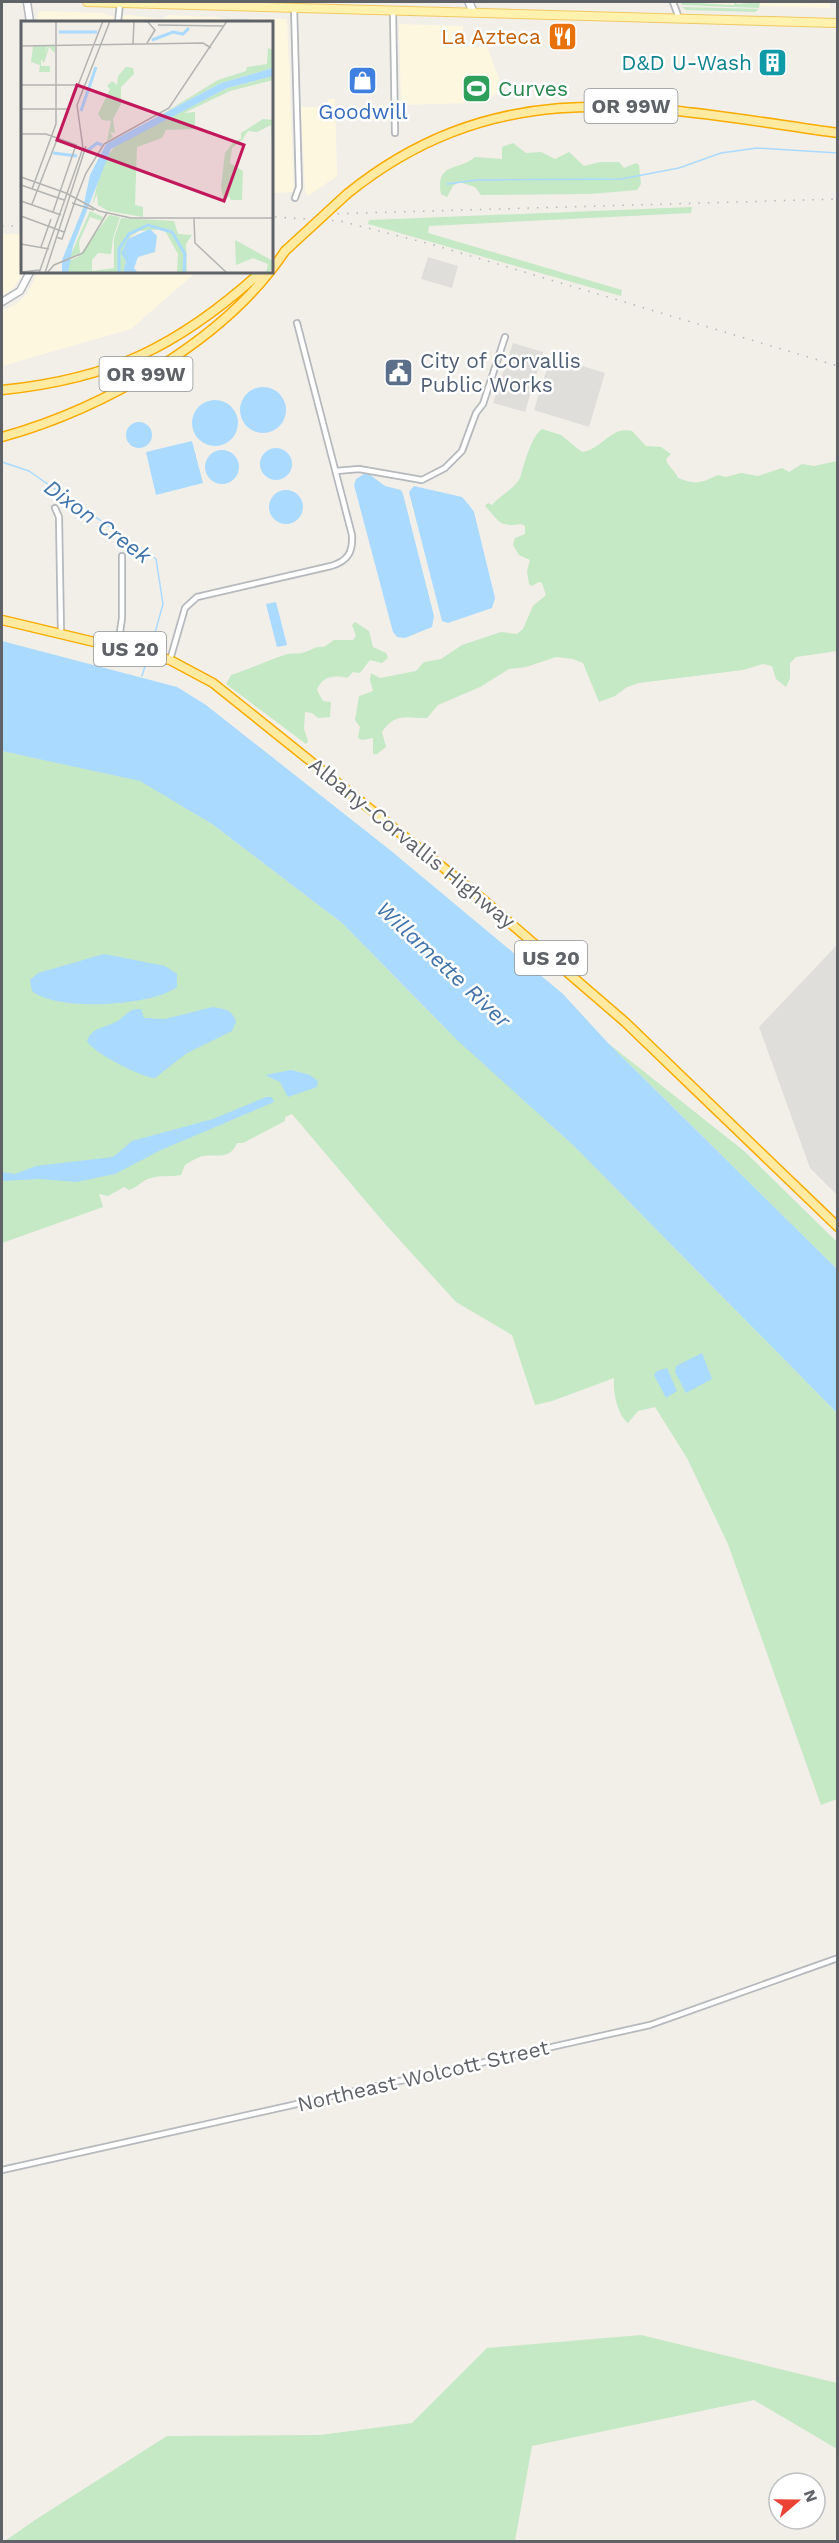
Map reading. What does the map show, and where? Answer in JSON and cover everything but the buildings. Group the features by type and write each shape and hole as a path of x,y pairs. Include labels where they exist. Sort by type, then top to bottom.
{"highway":[{"name":"OR 99W","path":"273,262 347,194 396,159 428,141 497,117 545,108 584,105 639,106 837,133"},
{"name":"OR 99W","path":"273,269 285,251"},
{"name":"OR 99W","path":"2,390 68,380 146,355 201,322 260,273"},
{"name":"OR 99W","path":"2,437 83,408 166,362 238,304 270,273"},
{"name":"US 20","path":"2,620 170,660"},
{"name":"Albany-Corvallis Highway","path":"170,660 202,676 247,708 480,897 625,1022 837,1227"}],"main road":[{"path":"87,2 294,7 322,5 393,10 837,23"},
{"path":"469,2 473,12"}],"street":[{"path":"27,2 30,21"},
{"path":"673,2 679,18"},
{"path":"118,21 120,3"},
{"path":"294,7 299,188 295,198"},
{"path":"393,10 395,134"},
{"path":"2,302 20,291 29,273"},
{"path":"170,660 185,608 197,597 331,566 348,557 352,549 352,535 297,323"},
{"path":"336,471 359,469 422,480 445,468 462,452 476,413 483,404 506,337"},
{"path":"56,508 59,517 61,633"},
{"path":"118,646 122,618 122,556"},
{"name":"Northeast Wolcott Street","path":"2,2170 650,2025 837,1958"}],"shaded area":[{"path":"681,2 830,2 830,8 682,4"},
{"path":"43,11 102,13 112,16 131,15 162,19 169,15 215,17 234,21 37,21 38,13"},
{"path":"251,18 287,19 294,192 273,193 273,21 246,21"},
{"path":"399,24 463,26 463,46 487,47 504,92 470,103 401,105"},
{"path":"328,99 335,99 337,176 308,196 305,191 301,107 328,107"},
{"path":"2,234 21,234 22,273 14,288 2,296"},
{"path":"428,257 458,266 452,288 421,279"},
{"path":"38,273 195,273 131,329 2,366 2,311 15,305 27,294"},
{"path":"513,343 543,352 525,412 493,403"},
{"path":"551,356 605,373 589,427 534,410"},
{"path":"837,945 837,1195 810,1168 759,1027"}],"green space":[{"path":"681,2 734,5 735,2 737,4 760,2 759,8 682,5"},
{"path":"682,7 759,9 755,12 686,10"},
{"path":"513,143 526,153 541,152 555,159 569,152 584,166 600,162 619,162 624,168 636,163 639,165 641,184 637,190 590,194 481,195 475,187 459,182 453,186 447,197 441,194 440,184 445,172 475,157 502,159 502,147"},
{"path":"692,207 691,213 429,226 428,233 622,290 621,296 368,224 369,220"},
{"path":"542,429 561,435 582,452 595,447 618,432 632,431 646,446 661,447 671,454 666,459 669,466 678,478 690,482 703,481 718,475 726,477 741,473 758,476 782,468 789,472 802,464 814,466 837,461 837,651 796,657 790,663 790,678 786,687 776,679 772,666 763,664 743,670 639,683 599,702 583,663 556,657 526,667 509,669 480,687 438,705 427,718 407,717 392,721 382,732 386,747 377,754 373,754 373,738 362,740 358,738 360,727 355,720 359,696 373,691 371,673 380,678 416,671 424,662 441,659 462,645 501,632 517,634 523,629 533,606 546,595 542,583 539,582 532,586 529,584 527,571 530,560 519,555 513,545 515,538 525,534 525,526 503,524 485,506 488,503 492,505 519,479 532,444"},
{"path":"355,622 369,631 373,647 386,653 388,658 382,663 370,660 360,673 353,672 347,678 325,679 319,685 317,690 323,701 331,702 330,717 318,718 312,713 305,712 304,729 308,741 306,744 226,684 231,675 281,656 324,647 334,640 353,640 356,636 352,625"},
{"path":"2,751 140,780 212,824 342,923 445,1028 574,1146 837,1413 837,1799 821,1805 728,1544 687,1458 655,1407 638,1411 628,1423 621,1414 617,1402 614,1378 535,1405 512,1335 456,1302 386,1225 292,1114 285,1117 285,1121 243,1143 237,1143 227,1154 203,1156 194,1160 185,1165 181,1175 151,1178 132,1189 124,1187 108,1196 99,1194 103,1207 2,1243"},
{"path":"608,1043 744,1151 837,1242 837,1269"},
{"path":"641,2335 837,2383 837,2449 754,2400 532,2446 515,2541 5,2541 167,2436 320,2435 412,2423 487,2348"}],"water":[{"path":"263,387 279,394 286,410 279,426 263,433 247,426 240,410 247,394"},
{"path":"215,400 231,407 238,423 231,439 215,446 199,439 192,423 199,407"},
{"path":"139,422 148,426 152,435 148,444 139,448 130,444 126,435 130,426"},
{"path":"192,441 203,483 156,495 146,452"},
{"path":"276,448 287,453 292,464 287,475 276,480 265,475 260,464 265,453"},
{"path":"222,450 234,455 239,467 234,479 222,484 210,479 205,467 210,455"},
{"path":"369,474 385,486 401,490 403,494 434,616 432,627 405,638 397,637 393,632 354,485 356,479"},
{"path":"414,486 462,497 474,512 495,598 492,608 448,623 442,621 409,492"},
{"path":"286,490 298,495 303,507 298,519 286,524 274,519 269,507 274,495"},
{"path":"276,602 287,645 277,647 266,604"},
{"name":"Willamette River","path":"2,641 177,687 206,705 390,850 563,994 608,1043 837,1269 837,1413 574,1146 457,1040 342,923 212,824 140,781 2,751"},
{"path":"104,954 165,966 177,974 177,987 147,999 104,1004 62,1002 44,998 32,991 30,980 38,973"},
{"path":"213,1007 224,1009 233,1015 236,1022 232,1031 187,1053 155,1078 119,1064 98,1052 87,1041 96,1030 115,1023 134,1009 141,1009 144,1018 165,1019"},
{"path":"291,1070 310,1075 318,1081 317,1087 288,1097 280,1082 265,1075"},
{"path":"266,1097 272,1097 274,1102 161,1150 115,1174 76,1182 40,1179 2,1181 2,1172 15,1174 36,1166 113,1157 132,1141 213,1119"},
{"path":"702,1353 712,1379 686,1393 675,1372 676,1366"},
{"path":"667,1368 677,1391 666,1398 654,1375 657,1371"}],"waterway":[{"path":"447,184 477,180 621,179 679,168 721,153 757,148 838,153"},
{"name":"Dixon Creek","path":"2,462 29,471 156,559 163,604 153,640"},
{"name":"Dixon Creek","path":"142,676 145,666"}],"railway":[{"path":"328,214 838,199"},
{"path":"275,217 340,221 434,245 838,366"},
{"path":"2,226 21,226"}],"place":[{"name":"La Azteca","path":"562,37"},
{"name":"D&D U-Wash","path":"773,63"},
{"name":"Goodwill","path":"363,81"},
{"name":"Curves","path":"477,89"},
{"name":"City of Corvallis Public Works","path":"399,373"}]}
